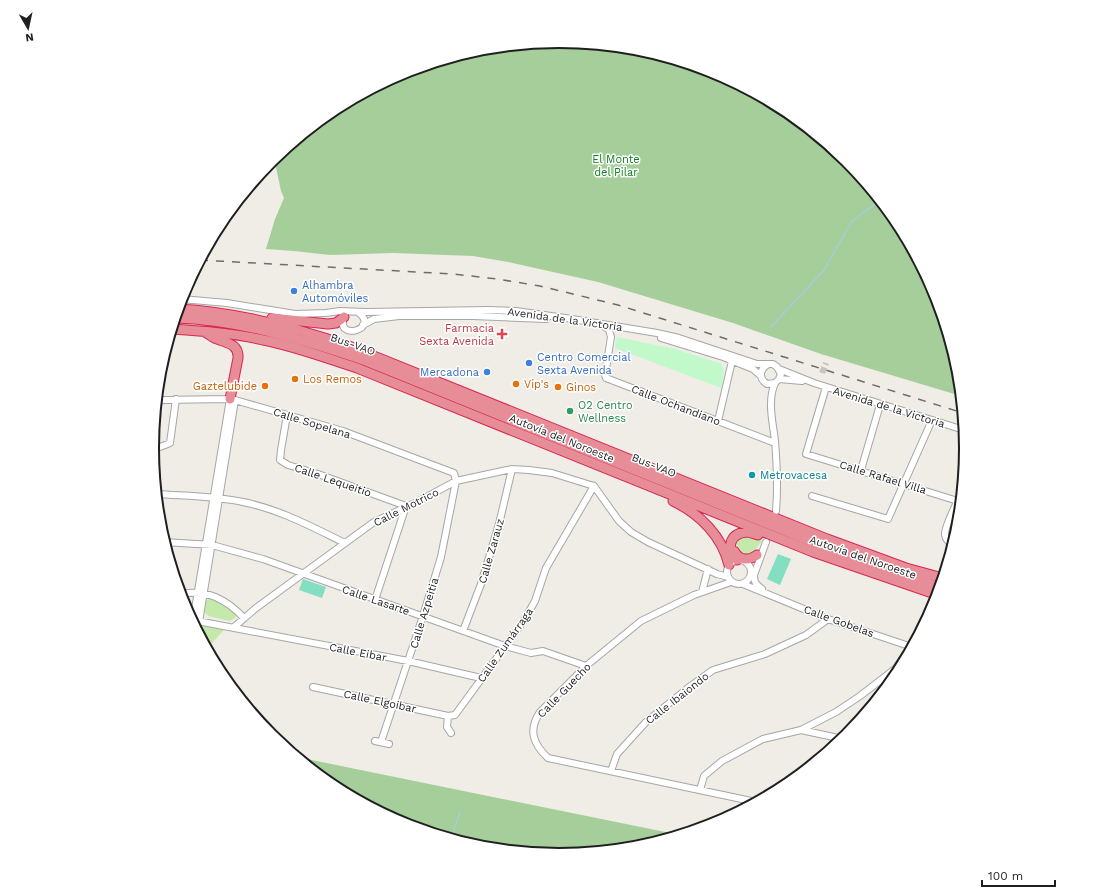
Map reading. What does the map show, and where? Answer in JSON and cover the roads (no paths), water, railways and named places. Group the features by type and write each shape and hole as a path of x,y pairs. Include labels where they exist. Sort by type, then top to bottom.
{"highway":[{"name":"Autovía del Noroeste","path":"184,310 235,315 280,325 349,346 827,539 906,568 938,577"},
{"path":"235,315 247,314 324,324 332,324 343,319"},
{"name":"Bus-VAO","path":"180,319 235,325 282,335 316,344 366,361 825,547 935,585"},
{"name":"Autovía del Noroeste","path":"177,329 225,333 264,340 342,363 813,552 932,593"},
{"path":"204,331 216,339 228,342 235,347 237,351 238,358 233,399"},
{"path":"655,488 661,495 682,505 696,514 710,528 731,565"},
{"path":"731,565 732,556 730,546 736,536 746,532 762,537 775,537"},
{"path":"736,536 733,547 738,556 747,560 760,554"}],"street":[{"name":"Avenida de la Victoria","path":"187,300 227,303 295,314 340,311 516,311 657,333 679,338 757,364 767,365"},
{"path":"355,312 362,316 363,325 359,330 353,332 347,329 343,319 347,314 355,312"},
{"name":"Avenida de la Victoria","path":"326,313 338,315 343,319"},
{"name":"Avenida de la Victoria","path":"363,325 374,319 390,317 441,316 530,318 605,327 660,338 732,361 753,369 761,376"},
{"name":"Calle Ochandiano","path":"605,327 609,330 611,337 605,375 606,378 775,443"},
{"path":"718,422 732,361"},
{"path":"772,408 765,382 761,376 762,369 767,365 773,364 779,369 781,374 772,391 778,485 776,512"},
{"name":"Avenida de la Victoria","path":"779,369 814,383 880,405 958,428"},
{"name":"Avenida de la Victoria","path":"777,381 800,380 814,383"},
{"path":"765,382 770,384 777,381"},
{"name":"Calle Rafael Villa","path":"826,387 806,454 956,500"},
{"path":"159,447 170,443 176,399"},
{"path":"196,616 233,399"},
{"name":"Calle Sopelana","path":"162,400 233,399 343,431 454,473 456,481"},
{"path":"861,470 880,405"},
{"name":"Calle Lequeitio","path":"287,415 280,460 288,465 318,474 406,506"},
{"path":"812,496 888,519 932,420"},
{"name":"Calle Motrico","path":"234,628 244,618 374,522 419,501 456,481 512,469 552,474 594,486"},
{"name":"Calle Zarauz","path":"463,631 481,584 499,524 512,469"},
{"name":"Calle Azpeitia","path":"389,744 378,741 394,704 441,557 456,481"},
{"path":"594,486 619,521 631,532 648,542 739,584 743,584 750,575 760,554"},
{"name":"Calle Zumárraga","path":"448,716 455,715 523,622 535,601 546,568 594,486"},
{"path":"162,494 217,498 245,502 295,519 345,543"},
{"path":"374,600 406,506"},
{"path":"948,540 945,536 946,528 954,512"},
{"name":"Calle Lasarte","path":"171,542 209,544 263,559 505,646 531,654 544,651 586,666"},
{"path":"710,570 721,572 731,565 744,562 747,564 753,561 760,554"},
{"name":"Calle Gobelas","path":"760,554 754,580 756,585 766,593"},
{"path":"747,564 752,584 758,590"},
{"path":"730,580 731,565"},
{"path":"702,592 710,570"},
{"name":"Calle Guecho","path":"730,580 641,621 586,666 540,712 533,726 533,734 536,744 548,758 748,800"},
{"name":"Calle Gobelas","path":"743,584 828,619 907,645"},
{"path":"186,594 201,593 224,601 244,618"},
{"name":"Calle Ibaiondo","path":"611,771 617,754 646,722 712,670 766,654 806,635 828,619"},
{"name":"Calle Eibar","path":"198,622 408,662 481,678"},
{"path":"700,790 704,776 722,761 763,739 801,730 836,712 889,674"},
{"name":"Calle Elgoibar","path":"313,687 448,716"},
{"path":"448,716 447,727 451,733"},
{"path":"801,730 836,737"}],"waterway":[{"path":"771,327 824,270 852,221 876,204"},
{"path":"453,833 460,812"}],"tunnel":[{"path":"822,373 826,363"}],"railway":[{"path":"206,260 453,274 540,286 618,305 957,411"}],"place":[{"name":"Alhambra Automóviles","path":"294,291"},
{"name":"Farmacia Sexta Avenida","path":"502,334"},
{"name":"Centro Comercial Sexta Avenida","path":"529,363"},
{"name":"Mercadona","path":"487,372"},
{"name":"Los Remos","path":"295,379"},
{"name":"Vip's","path":"516,384"},
{"name":"Gaztelubide","path":"265,386"},
{"name":"Ginos","path":"558,387"},
{"name":"O2 Centro Wellness","path":"570,411"},
{"name":"Metrovacesa","path":"752,475"}],"park label":[{"name":"El Monte del Pilar","path":"616,165"}]}
